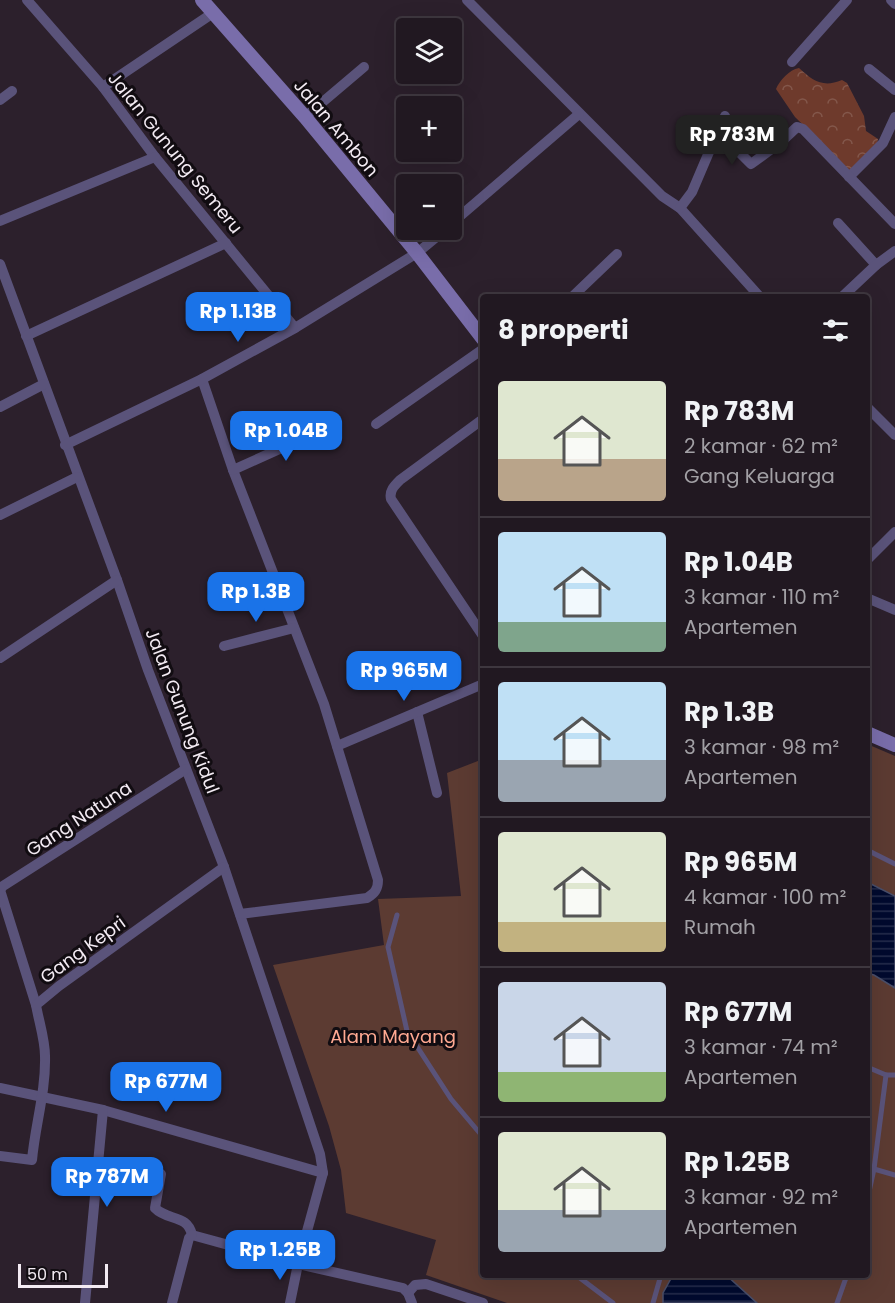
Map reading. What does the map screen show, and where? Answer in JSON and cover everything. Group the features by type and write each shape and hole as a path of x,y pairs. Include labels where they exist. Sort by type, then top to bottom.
{"street":[{"name":"Jalan Gunung Semeru","path":"27,0 103,87 155,158 295,328"},
{"name":"Jalan Ambon","path":"202,0 305,117 417,253 480,335"},
{"path":"467,0 662,196 680,208 757,294"},
{"path":"792,62 847,0"},
{"path":"891,0 895,4"},
{"path":"103,87 213,14"},
{"path":"305,117 364,68"},
{"path":"870,69 895,90"},
{"path":"0,100 12,91"},
{"path":"462,215 579,114"},
{"path":"680,208 692,192 725,116"},
{"path":"849,177 883,143 895,117"},
{"path":"718,131 750,164 781,142 797,127 803,129 895,224"},
{"path":"0,221 155,158"},
{"path":"838,223 876,265"},
{"path":"65,445 202,379 295,328 417,253 432,240"},
{"path":"26,336 226,243"},
{"path":"845,294 876,265 895,251"},
{"path":"575,294 617,254"},
{"name":"Jalan Gunung Kidul","path":"0,264 148,670 224,867 320,1154 323,1173"},
{"path":"376,424 480,351"},
{"path":"202,379 233,470 324,704 378,880 378,887 374,894 367,898 240,914"},
{"path":"0,407 44,384"},
{"path":"870,410 895,435"},
{"path":"480,421 400,480 390,495 480,631"},
{"path":"233,470 326,428"},
{"path":"0,515 77,477"},
{"path":"870,557 895,532"},
{"path":"0,657 117,580"},
{"path":"870,599 895,610"},
{"path":"224,646 294,628"},
{"path":"337,746 480,685"},
{"path":"417,712 437,794"},
{"path":"870,734 895,745"},
{"name":"Gang Natuna","path":"36,1005 0,890 186,768"},
{"name":"Gang Kepri","path":"0,1156 32,1160 34,1135 42,1096 45,1056 36,1005 224,867"},
{"path":"0,1088 103,1110 323,1173 298,1264 290,1303"},
{"path":"85,1303 103,1110"},
{"path":"161,1174 154,1208 165,1215 185,1221 192,1235 189,1238 172,1303"},
{"path":"192,1235 298,1264 403,1288 410,1298"},
{"path":"410,1298 415,1285 426,1284 483,1303"}],"lane":[{"path":"870,852 895,864"},
{"path":"397,915 388,947 407,1031 450,1099 480,1134"},
{"path":"870,1068 886,1075 895,1075"},
{"path":"870,1187 886,1075"},
{"path":"870,1148 876,1149"},
{"path":"874,1168 895,1175"},
{"path":"580,1278 613,1303"},
{"path":"653,1303 660,1278"},
{"path":"837,1303 845,1278"}],"green space":[{"path":"799,68 819,82 829,83 842,80 847,83 864,116 866,131 878,139 877,144 850,171 795,117 776,89 785,76"},
{"name":"Alam Mayang","path":"870,745 895,756 895,1303 507,1303 426,1275 436,1240 346,1213 341,1170 329,1126 273,965 384,945 378,899 461,896 447,773 480,760 480,1278 870,1278"}],"water":[{"path":"870,884 895,896 895,988 870,974"},
{"path":"671,1278 729,1278 757,1303 663,1303 663,1293"}]}
